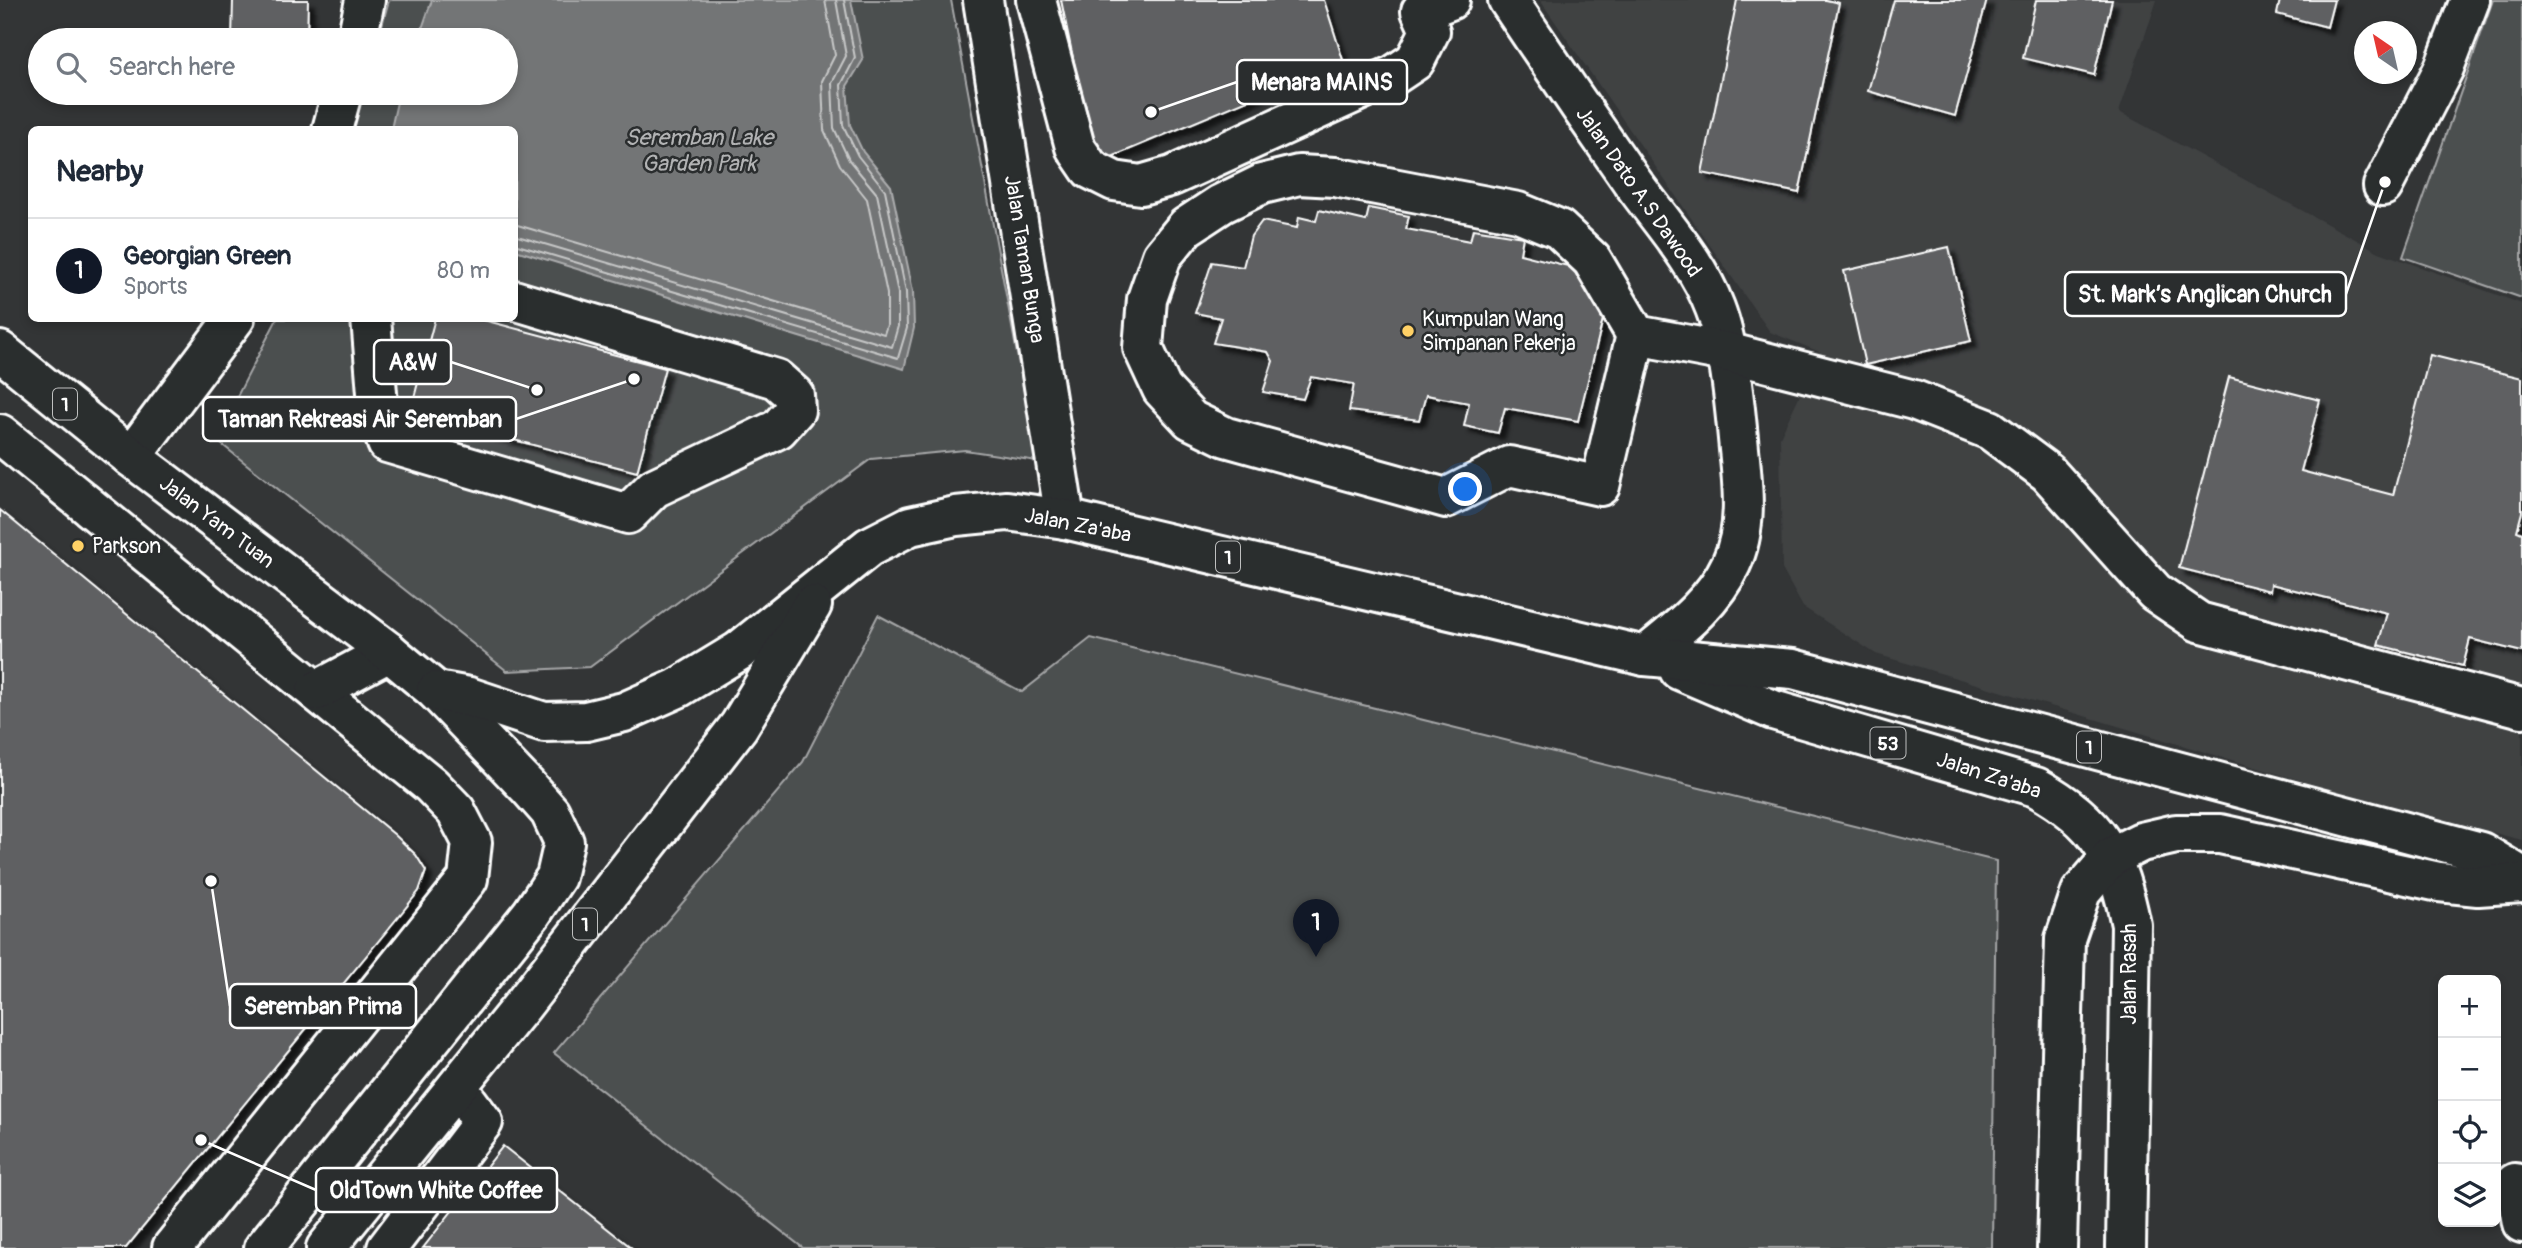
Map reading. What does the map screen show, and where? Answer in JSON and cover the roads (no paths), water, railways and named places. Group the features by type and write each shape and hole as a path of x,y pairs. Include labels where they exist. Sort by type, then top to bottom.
{"main road":[{"path":"359,28 365,0"},
{"name":"Jalan Taman Bunga","path":"984,0 1065,519"},
{"path":"1036,0 1075,147 1090,169 1114,181 1141,184 1172,176 1394,75 1415,61 1430,31 1422,11 1450,0"},
{"name":"Jalan Dato A.S Dawood","path":"1508,0 1560,79 1699,274 1716,309 1726,352 1743,486 1742,528 1732,563 1711,597 1645,656"},
{"path":"2383,186 2444,68 2470,0"},
{"path":"333,126 339,105"},
{"path":"1636,335 1600,486 1509,466 1446,498 1226,437 1203,426 1191,420 1162,389 1143,348 1147,299 1162,256 1186,227 1221,204 1262,184 1299,175 1335,177 1518,212 1559,229 1592,260 1636,335 1726,352 1914,400 1990,430 2048,473 2155,592 2199,622 2522,708"},
{"path":"371,322 379,418 387,443 628,514 654,488 778,429 795,410 794,395 776,379 518,301"},
{"path":"131,457 231,322"},
{"path":"511,322 634,356 667,346"},
{"name":"Jalan Yam Tuan","path":"0,351 131,457 390,652 436,691"},
{"path":"0,434 432,785 456,811 472,842 468,879 172,1248"},
{"name":"Jalan Za'aba","path":"436,691 469,697 544,722 586,721 624,712 678,688 739,651 869,547 910,526 956,516 1007,511 1065,519 1645,656 1793,669 2481,852 2522,880"},
{"name":"1","path":"326,1248 457,1087 738,726 824,585"},
{"path":"316,691 390,652"},
{"name":"Jalan Za'aba","path":"1645,656 1773,710 2036,787 2064,802 2089,825 2111,857 2141,842 2176,834 2220,834 2439,882 2478,886 2522,880"},
{"name":"1","path":"264,1248 532,913 556,877 564,842 550,812 436,691"},
{"path":"2057,1248 2066,939 2081,892 2111,857"},
{"name":"Jalan Rasah","path":"2111,857 2123,886 2131,925 2126,1248"},
{"path":"387,1248 483,1122 457,1087"},
{"path":"2515,1183 2522,1223"}],"water":[{"name":"Seremban Lake Garden Park","path":"432,0 851,0 863,60 847,86 850,125 863,152 891,186 913,291 914,328 904,369 518,251 518,126 392,126 396,105 518,105 518,28 422,28"}],"place":[{"name":"Menara MAINS","path":"1151,112"},
{"name":"St. Mark’s Anglican Church","path":"2385,182"},
{"name":"Kumpulan Wang Simpanan Pekerja","path":"1408,331"},
{"name":"Taman Rekreasi Air Seremban","path":"634,379"},
{"name":"A&W","path":"537,390"},
{"name":"Parkson","path":"78,546"},
{"name":"Seremban Prima","path":"211,881"},
{"name":"Georgian Green","path":"1316,957"},
{"name":"OldTown White Coffee","path":"201,1140"}]}
